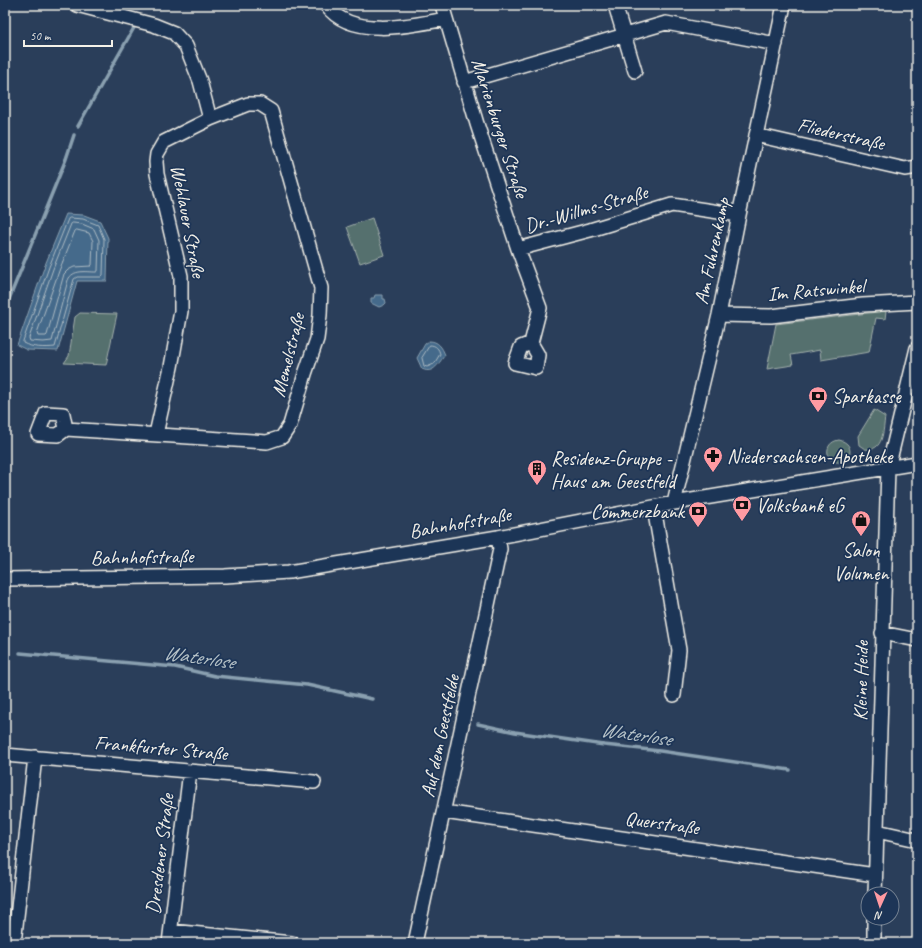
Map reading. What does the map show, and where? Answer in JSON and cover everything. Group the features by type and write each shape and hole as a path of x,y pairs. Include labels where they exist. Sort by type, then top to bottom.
{"street":[{"path":"77,5 154,25 174,33 186,46 200,81 210,119"},
{"path":"326,5 340,17 353,23 368,26 390,28 413,26 445,19"},
{"name":"Marienburger Straße","path":"442,5 464,82 518,249"},
{"path":"615,5 635,71"},
{"name":"Am Fuhrenkamp","path":"674,503 719,315 784,5"},
{"path":"464,82 666,23 776,44"},
{"name":"Memelstraße","path":"66,429 267,442 282,437 290,425 317,339 321,288 271,111 260,104 248,104 210,119"},
{"name":"Wehlauer Straße","path":"156,434 171,367 181,311 181,276 157,174 157,154 164,142 210,119"},
{"name":"Fliederstraße","path":"756,135 905,169 917,167"},
{"name":"Dr.-Willms-Straße","path":"531,343 540,308 518,249 590,230 672,205 739,215"},
{"name":"Im Ratswinkel","path":"719,315 771,316 863,305 917,302"},
{"path":"888,468 917,348"},
{"name":"Bahnhofstraße","path":"5,578 225,576 289,572 498,537 674,503 917,463"},
{"name":"Kleine Heide","path":"875,886 888,468"},
{"path":"654,508 679,650 674,696"},
{"name":"Auf dem Geestfelde","path":"415,943 500,550 498,537"},
{"path":"882,633 917,640"},
{"name":"Frankfurter Straße","path":"5,754 314,782"},
{"path":"14,943 35,757"},
{"name":"Dresdener Straße","path":"170,937 190,771"},
{"name":"Querstraße","path":"444,812 875,875"},
{"path":"877,831 917,840"},
{"path":"874,926 874,943"},
{"path":"170,937 292,943"}],"green space":[{"path":"372,218 384,255 360,263 347,227"},
{"path":"886,311 885,319 876,318 869,352 821,360 820,350 791,355 793,365 767,369 776,324"},
{"path":"80,313 117,314 106,365 64,363 69,356 75,317"},
{"path":"874,410 885,417 883,434 879,444 876,447 865,449 859,445 858,436"},
{"path":"839,440 847,444 850,451 849,457 845,458 845,461 839,462 830,458 828,450 829,446 833,442"}],"water":[{"path":"66,214 84,215 100,221 108,238 107,281 77,281 58,351 27,350 17,345 45,265"},
{"path":"375,295 383,295 383,299 385,299 386,303 379,307 371,303 371,298 374,298"},
{"path":"429,341 435,342 439,345 445,355 436,367 426,370 422,369 417,358 425,344"}],"waterway":[{"path":"78,126 135,26"},
{"path":"5,309 66,159 74,135"},
{"name":"Waterlose","path":"20,653 175,667 215,676 307,685 372,699"},
{"name":"Waterlose","path":"478,724 515,732 790,770"}],"place":[{"name":"Sparkasse","path":"818,413"},
{"name":"Niedersachsen-Apotheke","path":"713,473"},
{"name":"Residenz-Gruppe - Haus am Geestfeld","path":"537,486"},
{"name":"Volksbank eG","path":"742,522"},
{"name":"Commerzbank","path":"698,528"},
{"name":"Salon Volumen","path":"861,537"}]}
